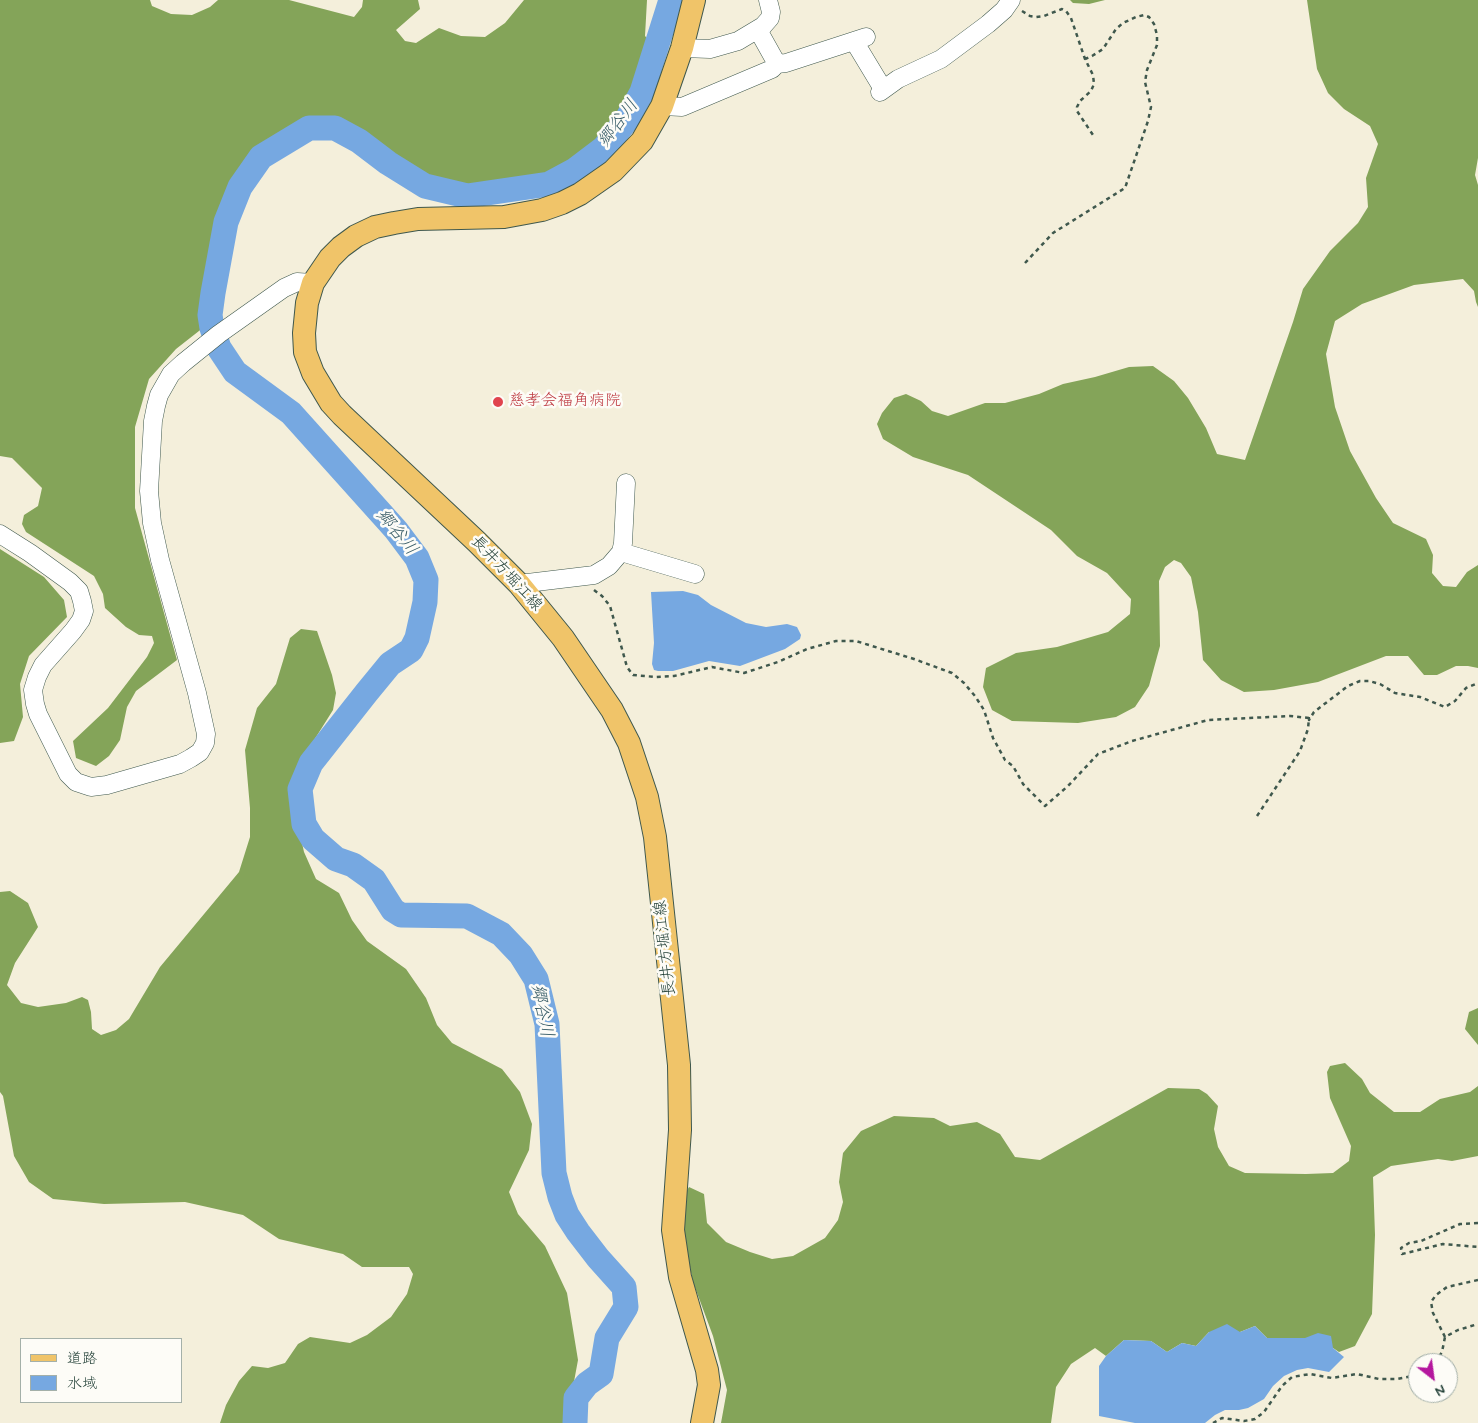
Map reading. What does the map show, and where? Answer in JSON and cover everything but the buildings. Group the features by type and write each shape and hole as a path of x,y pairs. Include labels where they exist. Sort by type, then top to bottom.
{"main road":[{"name":"長井方堀江線","path":"694,0 682,48 662,106 642,141 613,171 580,194 542,210 504,217 418,219 375,227 356,236 330,258 313,282 304,319 305,352 312,373 331,403 520,584 563,638 612,710 629,743 647,797 655,837 678,1065 680,1130 673,1230 680,1277 707,1370 709,1385 702,1423"}],"street":[{"path":"682,48 698,50 725,46 758,30 770,18 771,12 768,0"},
{"path":"662,106 682,107 772,69 777,64 786,63 860,39 881,91 898,79 941,59 988,24 1011,0"},
{"path":"758,30 777,64"},
{"path":"0,534 70,582 78,591 82,600 84,611 81,620 43,665 33,690 38,714 68,774 76,782 91,787 107,785 180,764 200,752 205,743 206,734 152,523 149,491 153,422 159,395 171,374 183,362 219,334 284,288 297,282 313,282"},
{"path":"520,584 594,575 609,566 620,552 623,543 626,483"},
{"path":"620,552 695,574"}],"path":[{"path":"1011,0 1030,16 1044,16 1062,9 1071,18 1085,59 1093,75 1094,84 1091,91 1076,107 1093,136"},
{"path":"1024,263 1053,233 1124,188 1148,122 1150,107 1145,82 1147,70 1157,45 1154,24 1149,17 1144,15 1136,17 1116,28 1102,49 1085,59"},
{"path":"590,589 602,596 610,606 627,666 633,675 674,676 712,668 744,673 778,662 821,644 836,641 856,641 952,673 964,683 984,710 993,738 1005,760 1013,766 1023,784 1045,806 1068,786 1098,754 1132,740 1208,720 1290,716 1309,718 1309,720 1314,712 1348,686 1360,681 1380,684 1395,693 1420,697 1445,707 1455,701 1466,688 1478,683"},
{"path":"1257,816 1300,751 1308,729 1309,718"},
{"path":"1478,1223 1460,1224 1421,1241 1409,1243 1401,1248 1402,1254 1443,1244 1478,1247"},
{"path":"1441,1353 1445,1337 1431,1302 1436,1295 1447,1288 1478,1280"},
{"path":"1445,1337 1458,1330 1478,1324"},
{"path":"1213,1423 1222,1418 1244,1421 1255,1419 1264,1412 1282,1386 1292,1377 1310,1374 1332,1378 1358,1374 1379,1378 1398,1379 1408,1377"}],"green space":[{"path":"0,0 150,0 152,6 171,14 192,15 210,7 218,0 289,0 354,17 362,7 363,0 418,0 420,9 396,30 405,41 416,43 439,28 461,36 485,37 505,23 524,0 647,0 645,36 659,51 655,68 633,115 609,147 571,175 529,194 472,201 427,195 339,132 311,131 265,158 231,219 216,282 213,320 176,349 149,379 135,427 135,508 177,660 136,691 127,707 120,740 109,756 96,766 76,758 73,741 108,708 147,657 154,643 152,636 139,635 126,627 105,608 103,594 94,576 26,532 22,524 24,515 38,506 42,488 12,458 0,456"},
{"path":"1070,0 1105,0 1089,4 1073,3"},
{"path":"1307,0 1478,0 1478,158 1475,175 1478,185 1478,307 1474,291 1463,279 1414,285 1362,304 1335,321 1326,354 1335,407 1350,451 1376,498 1393,523 1426,539 1433,555 1432,573 1443,586 1456,587 1467,572 1478,565 1478,668 1456,666 1437,675 1424,675 1408,656 1386,656 1318,682 1274,690 1244,692 1221,680 1203,660 1198,612 1191,577 1181,563 1174,560 1165,567 1159,581 1160,646 1149,686 1135,707 1116,717 1078,723 1012,721 992,710 983,687 986,668 1016,653 1057,647 1108,632 1130,614 1131,599 1107,573 1077,556 1051,530 968,475 913,457 883,439 877,424 882,413 894,398 906,394 921,401 932,411 948,416 985,403 1005,403 1039,394 1063,384 1129,367 1153,366 1174,381 1188,398 1206,428 1217,454 1245,460 1303,289 1330,251 1358,223 1368,207 1366,178 1378,144 1370,126 1344,109 1328,93 1317,69"},
{"path":"0,549 44,577 64,600 67,617 29,656 20,684 23,717 14,741 0,743"},
{"path":"301,629 317,631 336,693 333,710 296,769 290,789 304,852 316,879 339,893 352,920 367,941 406,969 426,998 437,1025 452,1043 502,1069 520,1092 532,1124 529,1150 509,1192 518,1214 545,1246 567,1293 578,1360 573,1387 581,1423 220,1423 226,1405 239,1381 252,1366 268,1368 285,1363 298,1344 310,1337 350,1343 367,1335 391,1317 407,1294 413,1274 409,1267 362,1267 343,1254 279,1239 243,1215 185,1202 104,1204 53,1199 29,1182 14,1156 3,1096 0,1092 0,892 10,891 28,903 38,927 15,963 7,985 21,1003 38,1007 66,1003 82,997 88,1000 92,1029 101,1035 116,1030 129,1019 160,967 239,872 250,837 250,808 245,750 257,708 276,684 290,638"},
{"path":"1478,1008 1478,1045 1465,1029 1469,1012"},
{"path":"1345,1063 1362,1079 1370,1093 1394,1112 1420,1112 1440,1099 1470,1092 1478,1086 1478,1156 1452,1161 1438,1159 1391,1166 1373,1177 1375,1235 1372,1314 1355,1346 1339,1352 1305,1338 1267,1338 1255,1326 1240,1332 1209,1332 1196,1346 1182,1343 1167,1352 1151,1341 1124,1340 1106,1356 1095,1348 1071,1364 1056,1387 1051,1423 721,1423 727,1390 713,1336 693,1282 683,1232 682,1199 689,1187 704,1194 707,1223 726,1242 772,1259 793,1256 825,1238 838,1220 843,1202 839,1182 843,1153 861,1131 894,1116 934,1118 950,1126 977,1122 1000,1134 1015,1157 1040,1160 1168,1088 1199,1089 1207,1094 1218,1106 1214,1129 1218,1147 1229,1166 1245,1173 1333,1173 1349,1161 1351,1146 1330,1098 1327,1072 1330,1066"}],"water":[{"path":"683,591 698,595 711,605 746,623 766,627 787,624 797,627 801,635 800,639 785,649 740,666 709,661 673,671 654,670 652,664 654,643 651,592"},
{"path":"1227,1324 1240,1332 1255,1326 1267,1338 1305,1338 1318,1333 1331,1336 1333,1348 1344,1357 1329,1372 1308,1368 1297,1370 1284,1376 1273,1386 1264,1399 1248,1408 1225,1410 1205,1423 1135,1423 1099,1416 1099,1366 1106,1356 1124,1340 1151,1341 1167,1352 1182,1343 1196,1346 1209,1332"}],"waterway":[{"name":"郷谷川","path":"575,1423 576,1398 587,1384 601,1374 607,1338 626,1307 624,1287 578,1232 567,1215 560,1197 554,1173 547,1024 536,979 521,955 501,934 467,916 401,915 393,910 374,880 353,865 336,859 313,839 304,824 300,789 311,763 390,664 411,650 417,638 425,602 426,580 417,558 396,530 291,413 235,372 219,348 210,315 226,222 240,187 261,157 309,128 335,128 359,141 388,163 425,186 467,196 549,184 575,170 604,148 626,121 642,92 671,0"}],"place":[{"name":"慈孝会福角病院","path":"498,402"}]}
